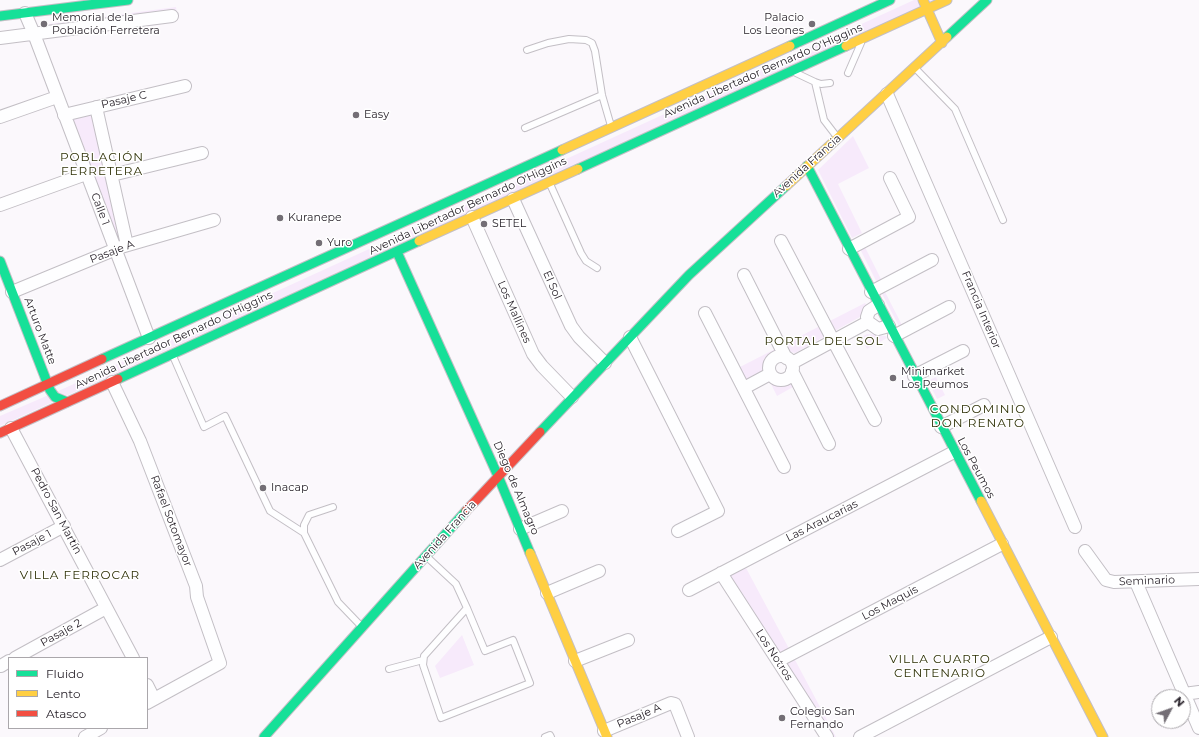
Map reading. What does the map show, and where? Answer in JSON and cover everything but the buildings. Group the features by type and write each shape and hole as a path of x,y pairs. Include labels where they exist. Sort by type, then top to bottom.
{"street":[{"path":"0,16 128,0"},
{"name":"Avenida Libertador Bernardo O'Higgins","path":"0,406 890,0"},
{"path":"923,0 926,10 942,43"},
{"name":"Avenida Libertador Bernardo O'Higgins","path":"0,433 947,0"},
{"name":"Avenida Francia","path":"264,737 498,476 604,363 716,248 887,94 987,0"},
{"name":"Calle 1","path":"25,13 149,338"},
{"path":"0,38 172,16"},
{"name":"Pasaje C","path":"64,115 185,86"},
{"name":"Francia Interior","path":"887,94 1075,526"},
{"path":"0,117 57,98"},
{"path":"669,101 676,110 676,124"},
{"name":"Calle 1","path":"96,107 127,245"},
{"path":"112,175 202,153"},
{"name":"Los Peumos","path":"806,166 1103,737"},
{"path":"0,205 86,174"},
{"path":"849,249 910,217 890,178"},
{"name":"El Sol","path":"513,199 571,326 578,337 604,363"},
{"name":"Los Mallines","path":"472,217 534,354 542,366 572,397"},
{"name":"Pasaje A","path":"12,292 127,245 214,220"},
{"path":"781,241 875,420"},
{"name":"Diego de Almagro","path":"397,252 498,476 606,734"},
{"name":"Arturo Matte","path":"0,260 48,384 55,397 67,402"},
{"path":"871,292 932,260"},
{"path":"744,275 829,444"},
{"path":"878,305 869,311 867,317 868,322 878,329 891,331 949,307"},
{"path":"705,313 784,466"},
{"path":"790,364 868,322"},
{"path":"630,337 718,511 678,531"},
{"path":"914,376 963,351"},
{"path":"778,357 790,364 789,377 782,380 775,379 770,374 769,367 772,360 778,357"},
{"path":"87,366 87,379 98,388"},
{"path":"744,388 770,374"},
{"name":"Rafael Sotomayor","path":"112,382 140,441 196,586 197,597 220,663 151,701"},
{"path":"941,427 984,405"},
{"name":"Pedro San Martín","path":"11,428 132,657"},
{"name":"Las Araucarias","path":"689,590 954,452"},
{"path":"520,529 562,511"},
{"name":"Pasaje 1","path":"0,560 64,526"},
{"name":"Los Maquis","path":"778,661 1002,544"},
{"name":"Seminario","path":"1085,551 1106,580 1114,582 1199,579"},
{"path":"547,593 599,571"},
{"name":"Los Notros","path":"721,573 827,737"},
{"path":"1136,582 1182,689"},
{"name":"Pasaje 2","path":"17,657 106,608"},
{"path":"860,737 1051,637"},
{"path":"575,661 628,640"},
{"path":"148,689 151,701"},
{"name":"Pasaje A","path":"606,734 668,703 673,703 688,737"},
{"path":"1191,710 1199,728"},
{"path":"85,737 99,729"}],"lane":[{"path":"526,50 548,43 569,39 586,40 592,43 595,51 602,95 611,127"},
{"path":"848,73 863,39"},
{"path":"915,68 955,109 1003,220"},
{"path":"792,71 821,84 830,82"},
{"path":"815,82 824,120 838,138"},
{"path":"525,128 602,95"},
{"path":"549,182 581,253 586,261 597,268"},
{"path":"172,354 204,427 225,416 270,511 304,533"},
{"path":"334,508 309,515 304,525 304,533 338,602 363,627"},
{"path":"426,557 456,584 467,608 486,651 513,640 530,682 441,718 423,665 423,660 424,656 467,608"},
{"path":"389,669 423,660"},
{"path":"544,737 550,735 551,737"}],"shaded area":[{"path":"914,0 936,0 0,426 0,416 65,388"},
{"path":"176,7 177,15 45,34 42,25"},
{"path":"94,113 123,238 117,241 72,118"},
{"path":"853,136 869,168 838,184 862,233 852,238 818,170"},
{"path":"865,247 882,281 877,283 860,249"},
{"path":"884,290 903,327 900,328 881,292"},
{"path":"865,303 867,306 860,317 795,353 787,351 777,353 768,358 764,374 746,383 738,368"},
{"path":"867,334 886,336 887,338 867,349 861,337"},
{"path":"936,377 945,395 937,399 928,381"},
{"path":"771,381 781,385 791,383 793,387 777,396 770,382"},
{"path":"745,566 836,737 833,737 727,576"},
{"path":"462,635 474,665 440,678 435,666"}],"traffic: fast":[{"path":"0,16 128,0"},
{"path":"790,46 890,0"},
{"path":"947,37 987,0"},
{"path":"578,169 846,46"},
{"path":"102,359 562,150"},
{"path":"807,166 981,501"},
{"path":"540,432 689,275 786,186"},
{"path":"118,379 419,241"},
{"path":"397,252 498,476 530,553"},
{"path":"0,261 50,390 55,397 67,402"},
{"path":"264,737 466,511"}],"traffic: slow":[{"path":"923,0 942,43"},
{"path":"846,46 947,0"},
{"path":"786,186 947,37"},
{"path":"562,150 790,46"},
{"path":"419,241 578,169"},
{"path":"981,501 1103,737"},
{"path":"530,553 607,737"}],"traffic: jam":[{"path":"0,406 102,359"},
{"path":"0,433 118,379"},
{"path":"466,511 540,432"}],"place":[{"name":"Memorial de la Población Ferretera","path":"44,24"},
{"name":"Palacio Los Leones","path":"812,24"},
{"name":"Easy","path":"356,115"},
{"name":"Kuranepe","path":"280,218"},
{"name":"SETEL","path":"484,224"},
{"name":"Yuro","path":"319,243"},
{"name":"Minimarket Los Peumos","path":"893,378"},
{"name":"Inacap","path":"263,488"},
{"name":"Colegio San Fernando","path":"782,718"}],"district":[{"name":"POBLACIÓN FERRETERA","path":"102,164"},
{"name":"PORTAL DEL SOL","path":"824,341"},
{"name":"CONDOMINIO DON RENATO","path":"978,416"},
{"name":"VILLA FERROCAR","path":"80,575"},
{"name":"VILLA CUARTO CENTENARIO","path":"940,666"}]}
